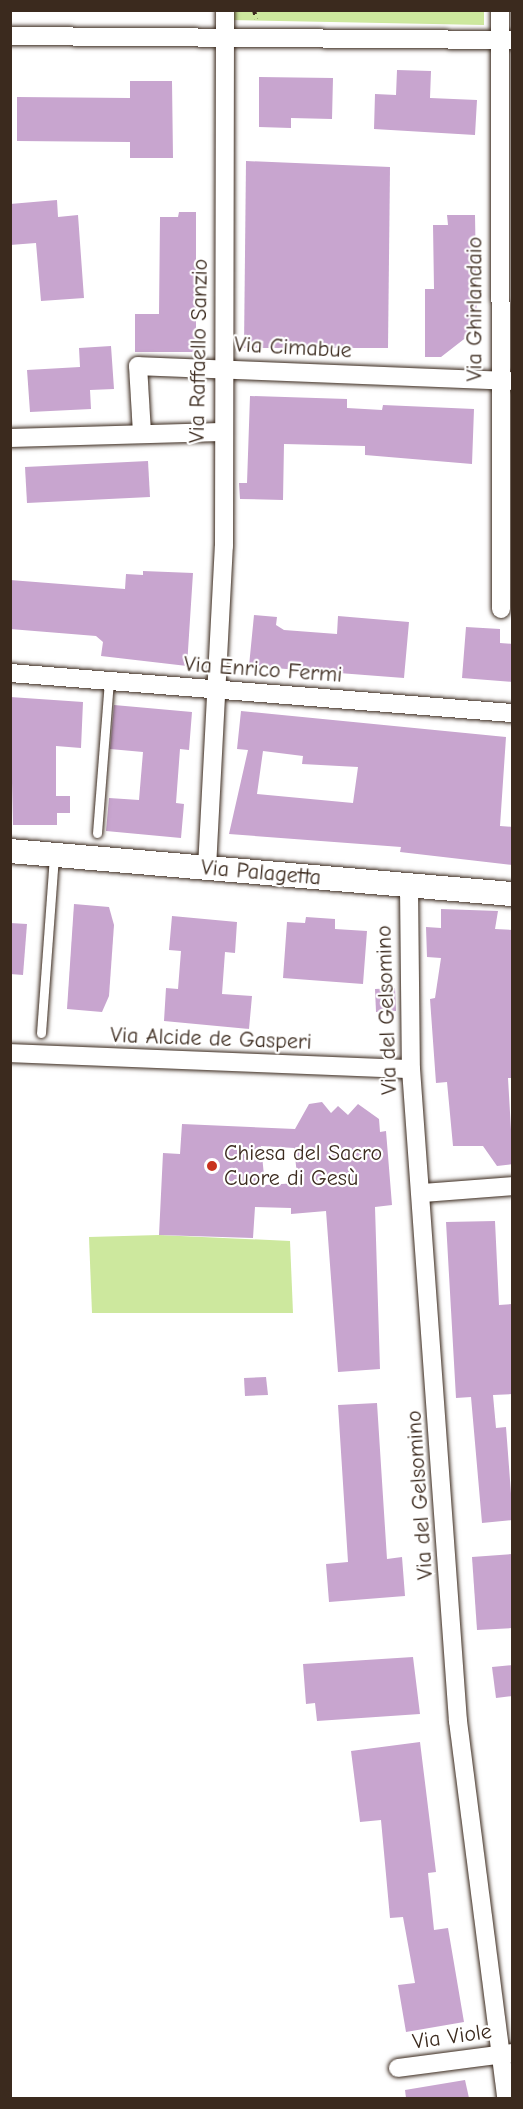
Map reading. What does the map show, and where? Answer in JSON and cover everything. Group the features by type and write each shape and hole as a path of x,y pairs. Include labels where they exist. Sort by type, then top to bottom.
{"street":[{"name":"Via Raffaello Sanzio","path":"207,868 220,691 225,10"},
{"name":"Via Ghirlandaio","path":"500,10 506,40 506,381 501,609"},
{"path":"10,36 506,40"},
{"name":"Via Cimabue","path":"142,433 138,366 506,381"},
{"path":"10,438 221,432"},
{"name":"Via Enrico Fermi","path":"10,673 513,712"},
{"name":"Via Palagetta","path":"10,851 409,887 513,894"},
{"name":"Via del Gelsomino","path":"409,887 411,1069 422,1193 458,1721 506,2054 506,2098"},
{"name":"Via Alcide de Gasperi","path":"10,1053 411,1069"},
{"path":"422,1193 513,1186"},
{"name":"Via Viole","path":"398,2068 506,2054"}],"lane":[{"path":"97,833 109,682"},
{"path":"41,1033 54,855"}],"green space":[{"path":"229,10 484,11 484,25 229,20"},
{"path":"159,1235 290,1241 293,1313 92,1313 89,1237"}],"building":[{"path":"397,70 431,71 430,98 477,100 475,135 374,129 375,94 396,95"},
{"path":"259,77 333,78 332,119 291,118 291,128 259,127"},
{"path":"130,81 172,81 173,158 130,158 130,142 17,141 17,97 130,98"},
{"path":"246,161 390,167 388,348 244,348"},
{"path":"57,200 58,217 78,215 84,298 41,301 36,243 10,245 10,204"},
{"path":"179,212 196,212 196,352 135,352 135,314 159,314 160,217 178,217"},
{"path":"447,215 475,215 477,329 441,357 425,357 425,289 434,289 433,225 448,225"},
{"path":"111,346 114,389 90,390 91,409 30,412 27,370 80,367 79,348"},
{"path":"250,396 347,399 347,408 382,410 383,405 474,409 472,464 365,455 365,446 284,444 283,500 240,499 239,483 247,483"},
{"path":"148,461 150,497 27,503 25,467"},
{"path":"143,571 193,573 187,666 101,656 103,642 96,636 10,629 10,580 125,589 126,574 143,575"},
{"path":"254,615 277,617 276,625 284,630 337,634 338,616 409,622 404,678 249,666"},
{"path":"466,627 500,629 500,643 513,644 513,682 462,678"},
{"path":"10,697 83,702 81,748 56,746 56,796 70,796 70,813 57,813 57,825 13,825"},
{"path":"114,705 192,712 189,750 180,749 176,803 184,804 181,838 106,831 109,798 139,800 143,752 110,749"},
{"path":"241,711 506,737 500,826 513,827 513,865 400,852 401,847 229,834 248,750 237,749","holes":["263,751 303,756 302,764 358,767 353,803 257,794"]},
{"path":"74,904 109,907 114,925 109,996 102,1012 67,1009"},
{"path":"441,909 498,911 495,929 513,930 513,1078 508,1078 513,1164 497,1166 483,1146 453,1146 447,1082 436,1083 430,999 435,998 441,958 427,957 426,927 441,928"},
{"path":"172,916 237,922 235,953 225,952 222,994 252,996 249,1029 164,1021 166,988 178,989 181,951 169,950"},
{"path":"306,917 335,919 335,929 367,931 363,984 283,978 287,922 305,923"},
{"path":"10,923 27,924 23,975 10,974"},
{"path":"395,988 396,1011 376,1012 375,989"},
{"path":"322,1102 331,1113 338,1106 348,1115 358,1104 379,1119 380,1132 386,1131 392,1205 375,1207 380,1369 338,1372 326,1211 291,1214 291,1208 255,1207 253,1238 159,1235 163,1153 180,1154 182,1124 295,1129 309,1104","holes":["261,1146 294,1148 298,1183 265,1185"]},
{"path":"495,1221 499,1305 513,1304 513,1394 493,1395 496,1428 506,1427 513,1520 482,1523 471,1397 456,1398 446,1222"},
{"path":"266,1377 268,1395 245,1396 244,1378"},
{"path":"377,1403 387,1559 402,1557 405,1596 329,1602 326,1564 348,1562 338,1405"},
{"path":"513,1554 513,1628 477,1630 472,1557"},
{"path":"413,1657 420,1714 317,1721 315,1703 306,1704 303,1664"},
{"path":"513,1665 513,1696 496,1698 492,1667"},
{"path":"420,1742 436,1872 428,1873 434,1930 448,1928 464,2022 406,2032 398,1985 415,1983 403,1917 390,1918 381,1820 360,1822 351,1751"},
{"path":"465,2080 469,2098 406,2098 405,2090"}],"place":[{"name":"Chiesa del Sacro Cuore di Gesù","path":"212,1166"}]}
